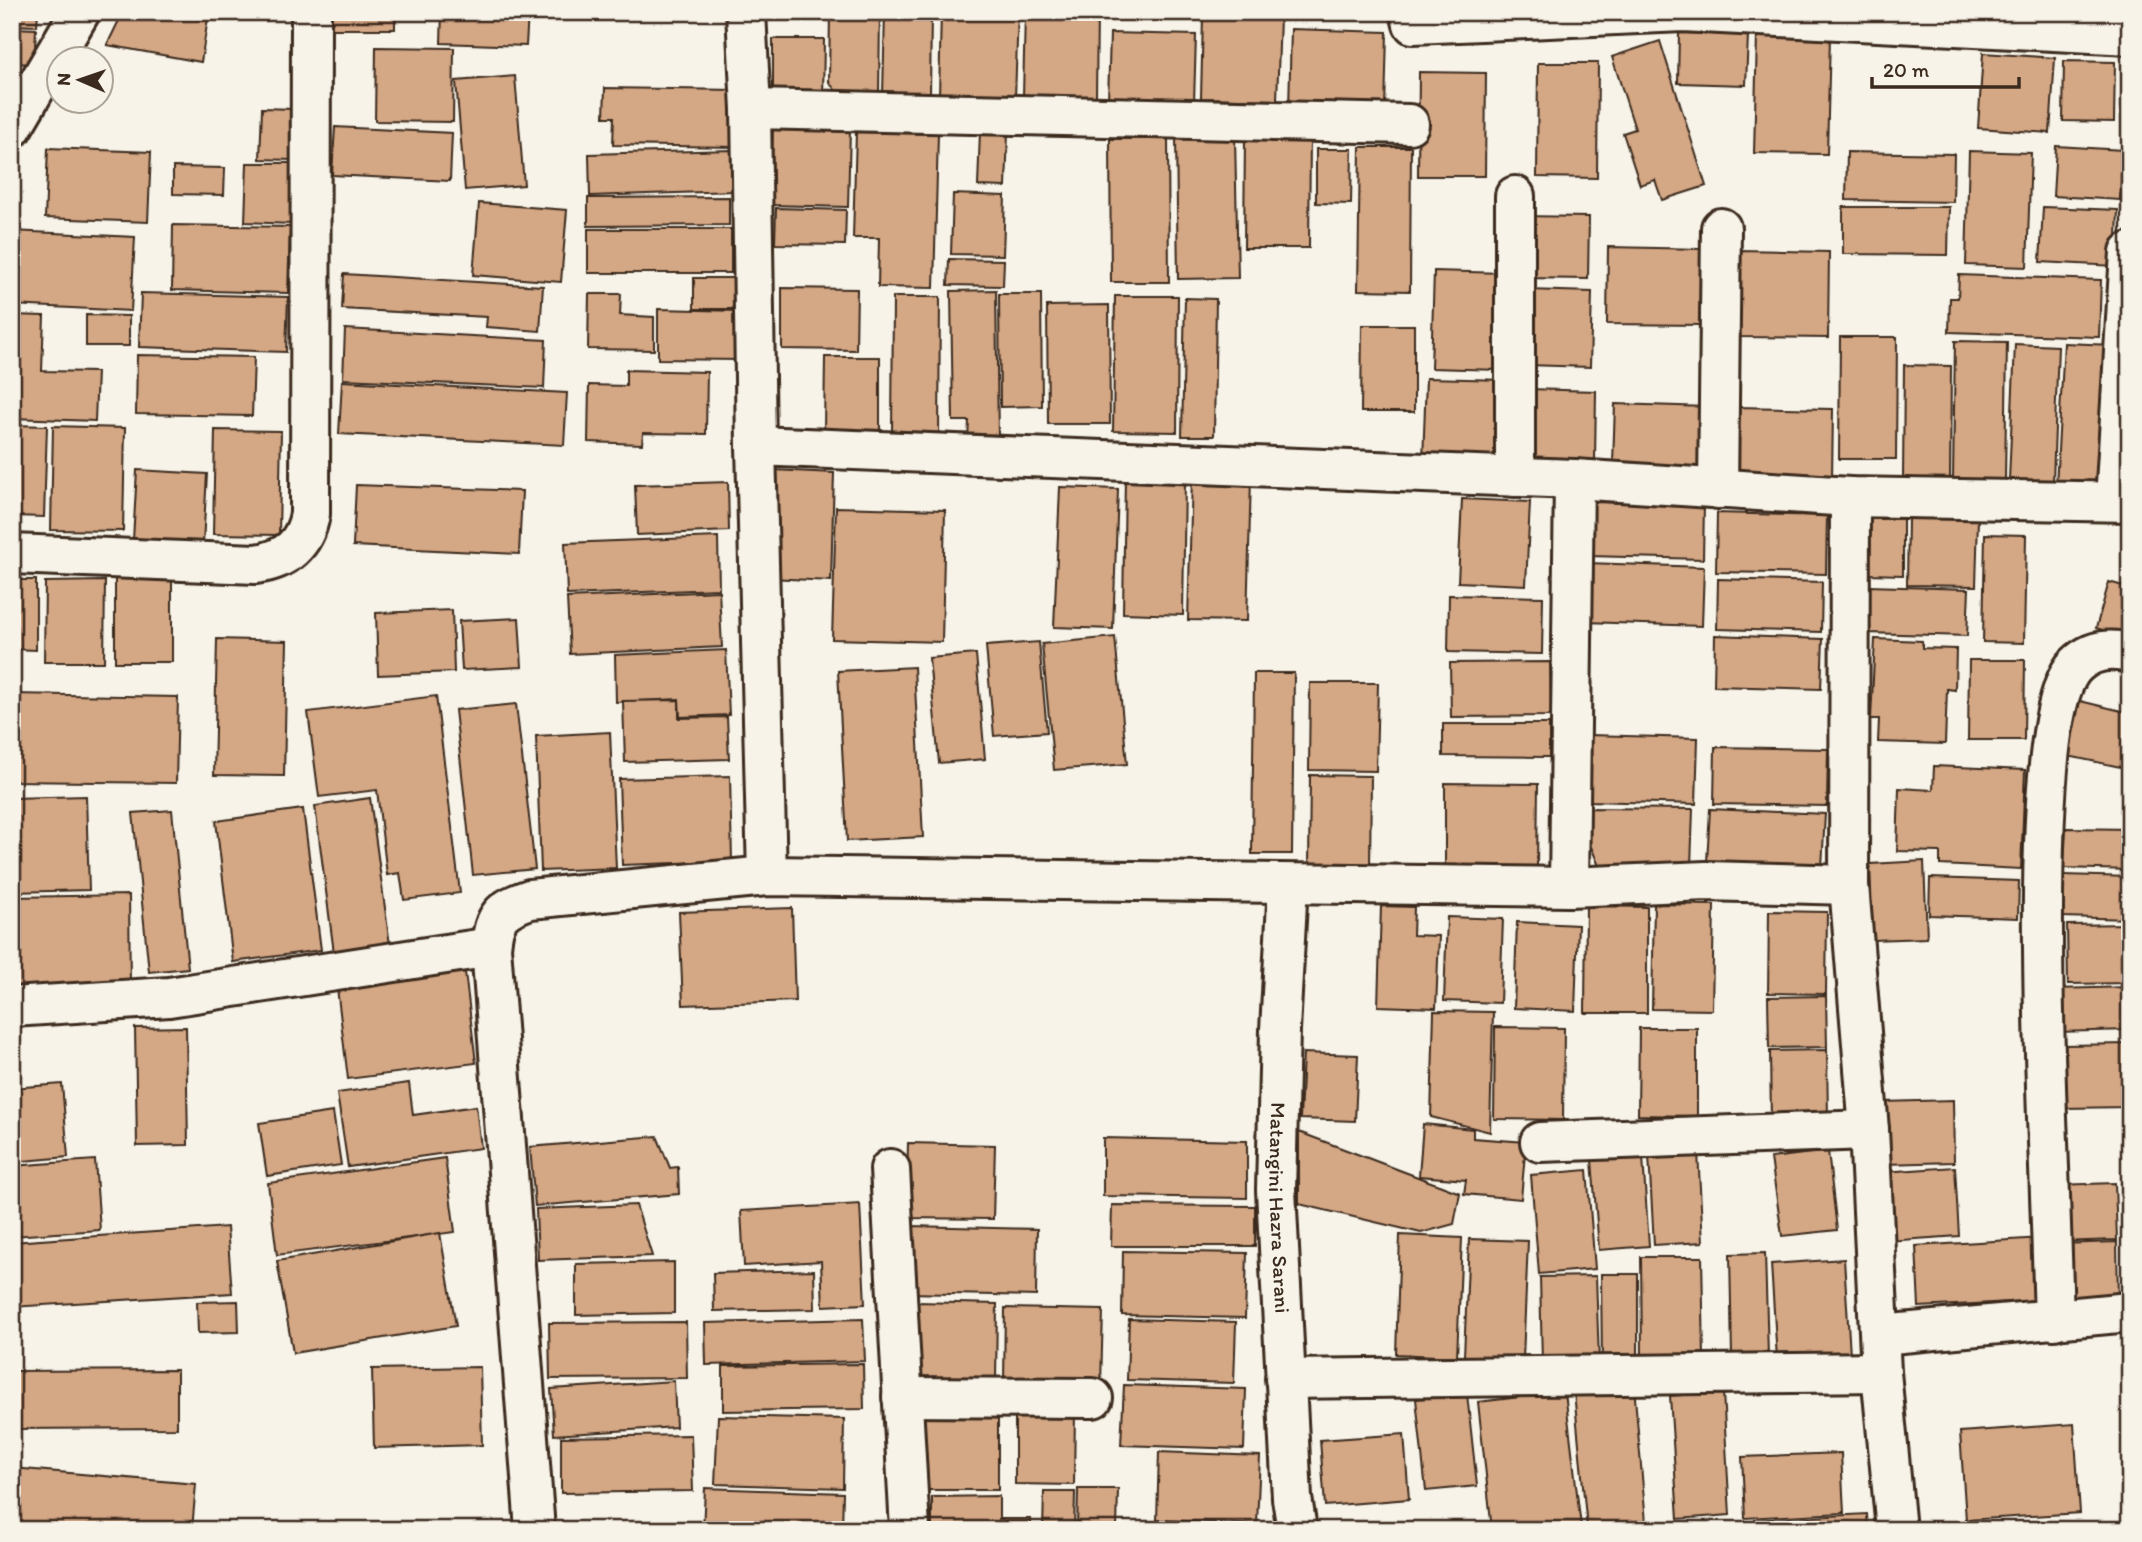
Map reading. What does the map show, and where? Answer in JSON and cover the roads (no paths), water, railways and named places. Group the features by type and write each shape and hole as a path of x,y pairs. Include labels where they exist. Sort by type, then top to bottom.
{"street":[{"path":"12,128 80,12"},
{"path":"12,554 256,564 282,558 294,550 302,539 310,514 311,12"},
{"path":"746,12 751,110 767,876"},
{"path":"1410,12 1413,24 1683,12 1931,19 2130,35"},
{"path":"751,110 1409,124"},
{"path":"1515,477 1516,196"},
{"path":"1718,489 1721,228"},
{"path":"756,446 1574,479 1850,498 2123,502 2130,252"},
{"path":"1569,887 1574,479"},
{"path":"1850,498 1849,885 1869,1130 1881,1372 1896,1530"},
{"path":"2054,1320 2042,921 2052,737 2064,686 2075,666 2096,652 2115,649 2130,653"},
{"path":"535,1530 491,947 492,932 501,912 507,906 530,898 767,876 1569,887 1706,881 1849,885"},
{"name":"Matangini Hazra Sarani","path":"1288,884 1280,1030 1276,1190 1292,1498 1297,1530"},
{"path":"12,1007 169,997 491,947"},
{"path":"1540,1142 1869,1130"},
{"path":"890,1169 910,1530"},
{"path":"1880,1335 2130,1312"},
{"path":"1285,1379 1881,1372"},
{"path":"902,1396 1093,1398"}]}
